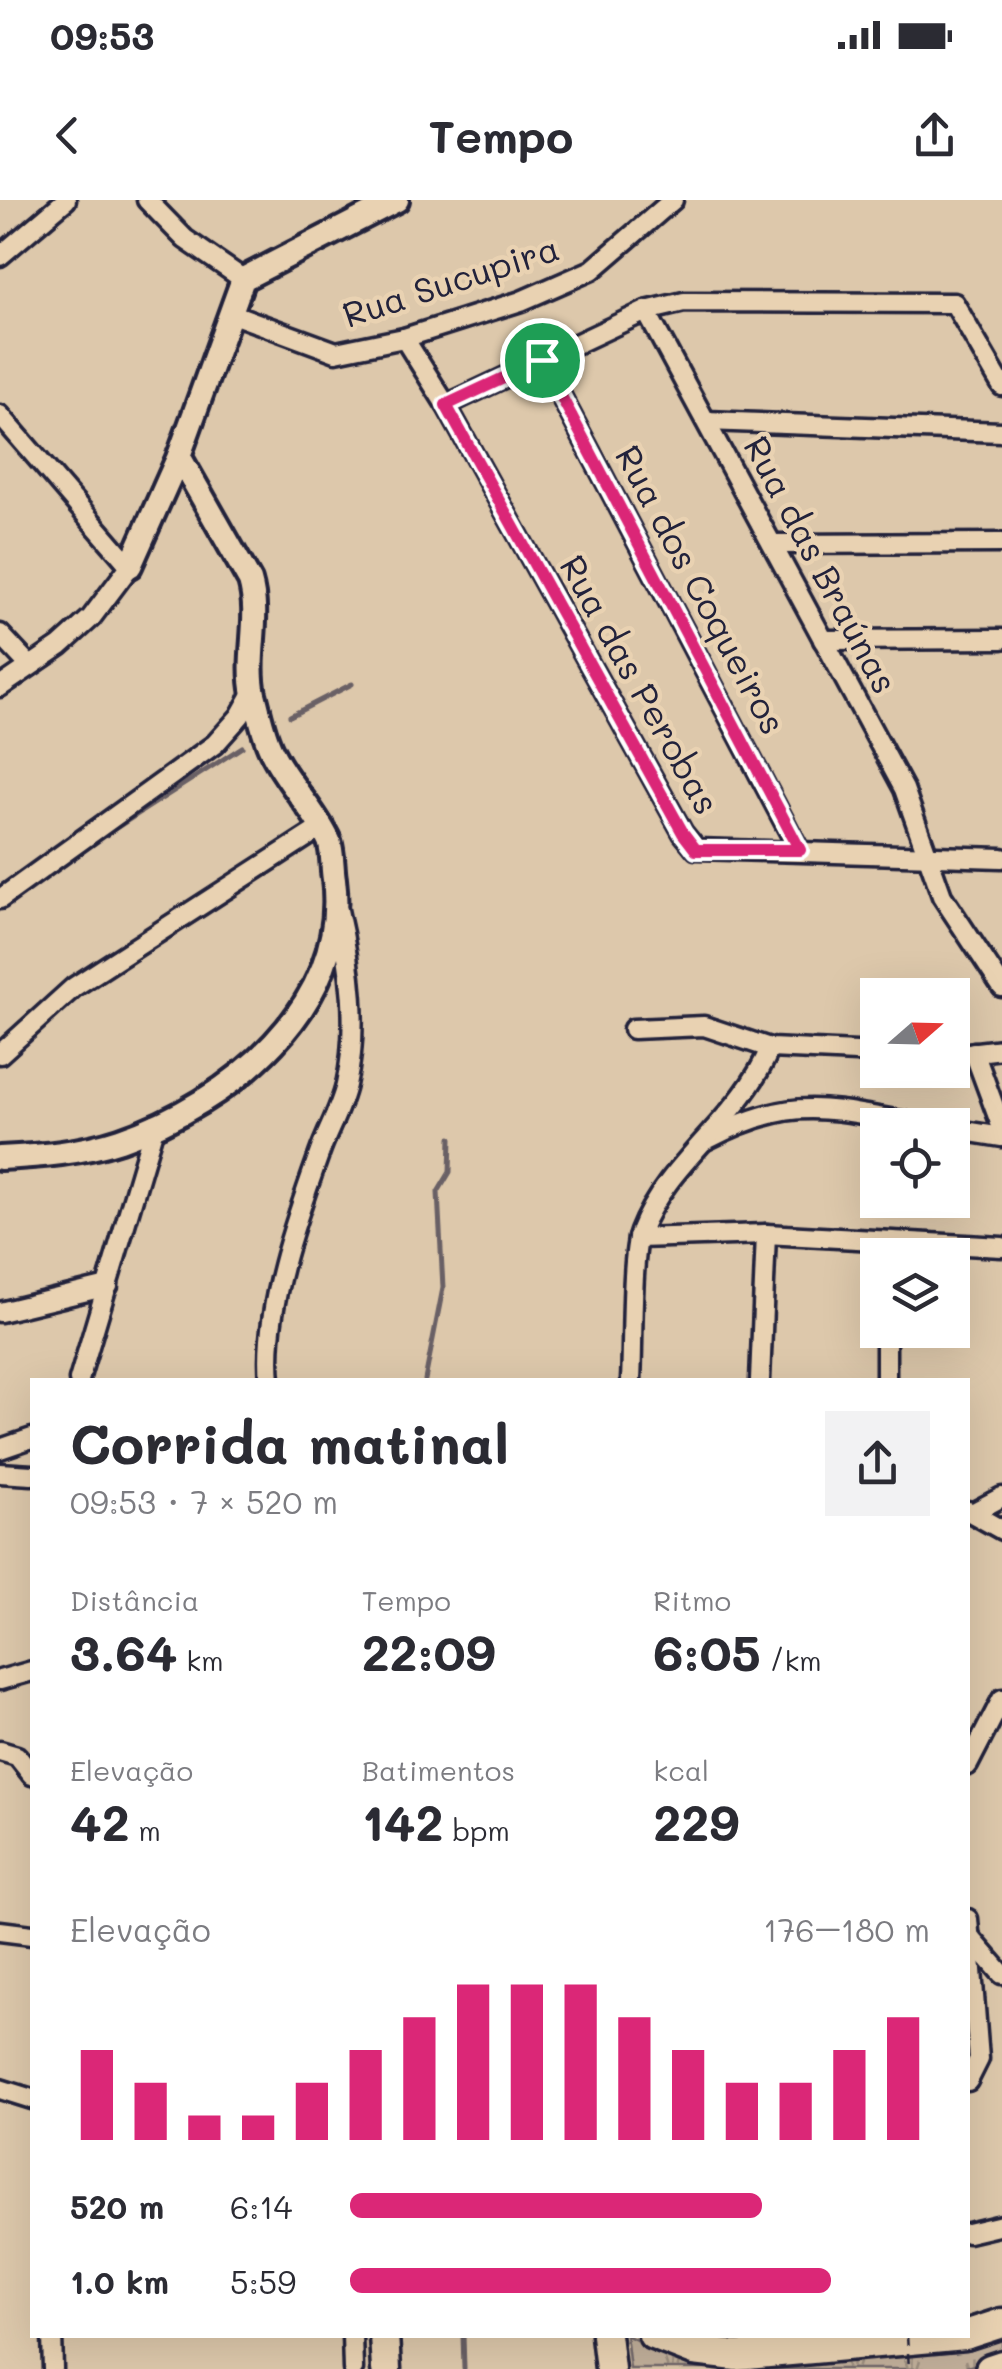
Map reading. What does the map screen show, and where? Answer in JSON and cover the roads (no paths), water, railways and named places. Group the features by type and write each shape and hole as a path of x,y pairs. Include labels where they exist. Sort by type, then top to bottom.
{"main road":[{"path":"970,2334 1002,2323"},
{"path":"384,2338 386,2369"},
{"path":"606,2338 610,2369"},
{"path":"661,2338 694,2351 736,2356 933,2338"},
{"path":"990,2369 1002,2365"}],"street":[{"path":"0,256 66,200"},
{"path":"147,200 185,239 243,279"},
{"path":"0,686 60,646 91,618 130,566 179,456 243,279 397,200"},
{"name":"Rua Sucupira","path":"230,313 336,352 404,338 521,301 592,270 673,200"},
{"path":"446,405 646,311 684,302 954,303 1002,386"},
{"name":"Rua das Braúnas","path":"646,311 904,789 942,896 1002,987"},
{"name":"Rua das Perobas","path":"404,338 446,405 683,833 696,850 1002,858"},
{"name":"Rua dos Coqueiros","path":"542,360 800,850"},
{"path":"0,415 130,566"},
{"path":"706,420 1002,432"},
{"path":"179,456 250,580 255,598 254,691 271,752 328,841 348,954 352,1053 345,1090 303,1199 274,1313 267,1354 270,1378"},
{"path":"772,544 1002,543"},
{"path":"0,634 29,665"},
{"path":"823,640 1002,639"},
{"path":"0,900 215,744 240,716 254,691"},
{"path":"0,1054 74,987 318,829"},
{"path":"0,1158 90,1149 155,1124 230,1083 265,1055 319,978 333,940 338,909"},
{"path":"633,1029 704,1026 770,1048 860,1052"},
{"path":"631,1378 638,1238 650,1210 697,1144 754,1079 770,1048"},
{"path":"970,1053 1002,1049"},
{"path":"974,1052 1002,1128"},
{"path":"697,1144 748,1118 784,1108 818,1107 860,1114"},
{"path":"79,1378 155,1124"},
{"path":"970,1133 1002,1138"},
{"path":"638,1238 766,1234 860,1244"},
{"path":"760,1378 766,1234"},
{"path":"970,1247 1002,1247"},
{"path":"0,1312 108,1286"},
{"path":"886,1348 886,1378"},
{"path":"0,1449 30,1439"},
{"path":"0,1473 30,1476"},
{"path":"971,1512 1002,1496"},
{"path":"971,1512 1002,1530"},
{"path":"0,1680 30,1672"},
{"path":"970,1761 1002,1699"},
{"path":"0,1751 17,1756 30,1772"},
{"path":"970,1929 1002,1974"},
{"path":"0,1931 30,1935"},
{"path":"970,1941 979,2059 970,2077"},
{"path":"0,2089 30,2098"},
{"path":"970,2233 1002,2225"},
{"path":"52,2338 53,2369"},
{"path":"344,2369 352,2342"},
{"path":"352,2342 354,2369"}],"waterway":[{"path":"290,716 352,684"},
{"path":"85,848 242,747"},
{"path":"425,1378 443,1288 438,1192 450,1172 451,1138"},
{"path":"463,2338 464,2369"}]}
